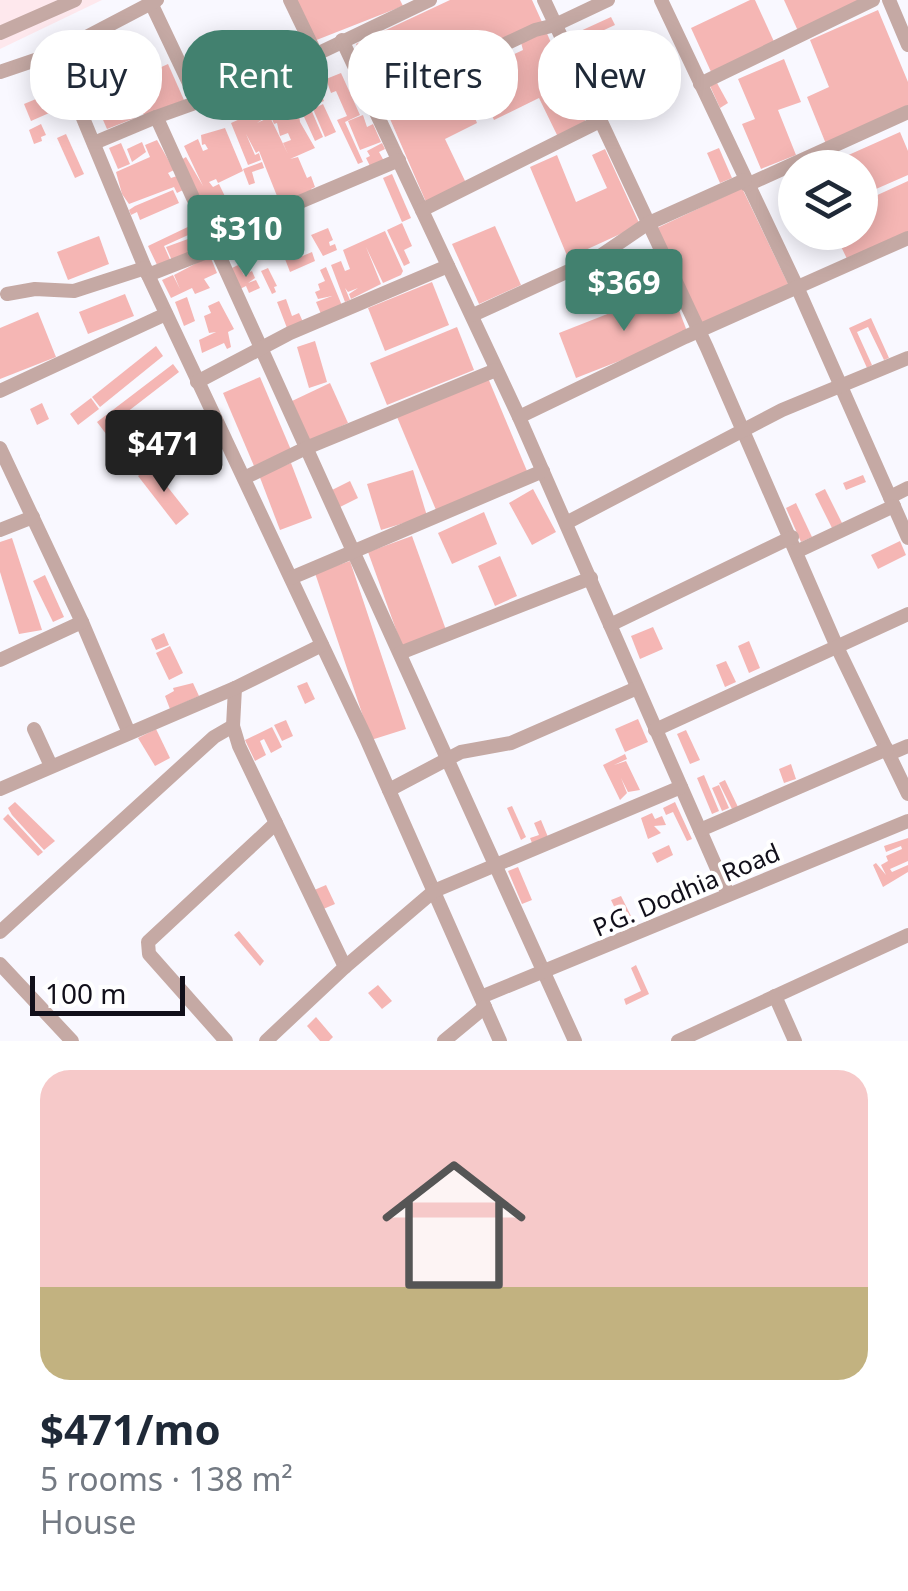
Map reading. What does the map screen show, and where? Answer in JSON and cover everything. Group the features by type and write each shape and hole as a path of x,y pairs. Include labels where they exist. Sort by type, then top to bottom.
{"street":[{"path":"0,33 75,0"},
{"path":"290,0 304,30"},
{"path":"328,48 409,4 430,0"},
{"path":"544,0 908,794"},
{"path":"518,38 608,0"},
{"path":"662,0 798,289 908,538"},
{"path":"700,84 873,0"},
{"path":"889,0 908,45"},
{"path":"101,30 154,2 182,66"},
{"path":"342,40 348,53"},
{"path":"0,72 30,62"},
{"path":"473,315 597,258 647,224 908,112"},
{"path":"84,120 146,272 389,790 500,1041"},
{"path":"94,143 149,120"},
{"path":"157,120 575,1041"},
{"path":"379,120 520,417 728,894"},
{"path":"422,210 600,121"},
{"path":"7,294 35,289 74,292 217,248 283,209 398,160"},
{"path":"520,417 908,238"},
{"path":"197,382 290,334 448,266"},
{"path":"0,391 166,314"},
{"path":"566,522 782,410 908,358"},
{"path":"244,478 306,448 496,370"},
{"path":"0,448 129,733"},
{"path":"290,578 543,470"},
{"path":"610,626 892,501 908,488"},
{"path":"0,530 33,517"},
{"path":"400,652 590,578"},
{"path":"655,730 908,614"},
{"path":"0,660 82,622"},
{"path":"0,789 235,688 322,646"},
{"path":"235,688 233,726 345,967"},
{"path":"389,790 478,746 511,743 637,688"},
{"path":"0,932 214,737 233,726"},
{"path":"34,729 51,766"},
{"path":"700,830 908,746"},
{"path":"266,1041 434,891 681,788"},
{"name":"P.G. Dodhia Road","path":"444,1041 483,1002 545,971 908,820"},
{"path":"226,1041 149,954 148,942 276,822"},
{"path":"680,1040 908,935"},
{"path":"0,964 72,1041"},
{"path":"775,996 795,1041"}],"shaded area":[{"path":"0,0 102,0 40,30 30,30 30,35 0,49"}],"building":[{"path":"297,0 400,0 403,6 328,35 328,30 309,30"},
{"path":"450,0 532,0 542,22 518,33 518,30 386,30"},
{"path":"755,0 776,46 712,74 691,28"},
{"path":"784,0 867,0 798,31"},
{"path":"878,10 908,82 908,110 826,144 807,97 829,87 810,40"},
{"path":"611,17 615,25 604,30 583,30"},
{"path":"538,32 538,98 518,108 518,52 523,50 520,39"},
{"path":"784,59 801,102 778,110 794,150 778,150 778,162 761,169 742,124 755,119 738,79"},
{"path":"168,64 182,101 162,111 162,67"},
{"path":"341,73 348,88 349,120 345,122 363,162 358,164 337,120 347,116 336,91 331,93 328,78"},
{"path":"717,83 728,103 720,108 710,86"},
{"path":"328,115 336,132 325,137 318,120 328,120"},
{"path":"103,120 130,120 107,129"},
{"path":"271,120 288,154 283,143 291,140 288,133 280,136 277,123 272,120 300,120 315,148 290,159 298,157 307,178 311,176 313,192 277,208 277,196 259,151 256,153 246,134 255,155 259,153 261,160 248,165 231,123"},
{"path":"305,120 316,120 323,137 315,141"},
{"path":"365,120 367,127 373,124 381,142 360,150 348,121"},
{"path":"390,120 476,120 477,123 445,139 466,183 426,202"},
{"path":"550,120 585,120 586,123 558,137"},
{"path":"41,124 46,135 34,144 29,130"},
{"path":"225,128 243,171 218,183 216,179 209,182 213,187 219,184 233,213 240,210 246,224 227,236 213,211 226,237 218,241 181,160 186,157 203,186 184,146 198,139 203,151 208,149 202,145 201,135"},
{"path":"900,132 908,151 908,175 878,188 878,150 860,150"},
{"path":"66,134 84,174 75,178 57,138"},
{"path":"157,140 174,170 168,173 171,178 177,176 183,190 177,193 174,187 129,204 116,172 150,157 145,145"},
{"path":"142,142 146,152 132,162 127,149"},
{"path":"121,143 130,164 118,169 109,148"},
{"path":"382,143 385,149 379,152 384,161 371,168 367,151"},
{"path":"719,148 732,178 720,183 707,153"},
{"path":"605,149 640,225 568,258 530,167 557,155 576,202 607,188 592,155"},
{"path":"262,162 264,168 252,172 255,183 249,185 243,169"},
{"path":"392,174 411,218 402,222 383,178"},
{"path":"908,181 908,235 878,249 878,195"},
{"path":"742,188 790,288 702,327 657,228"},
{"path":"173,190 179,203 140,220 137,212 131,215 129,210 135,206"},
{"path":"402,223 412,246 404,250 410,263 404,266 387,230"},
{"path":"194,224 197,231 164,246 172,264 159,269 148,246"},
{"path":"495,226 521,285 479,304 452,244"},
{"path":"328,228 333,240 330,246 335,244 337,250 323,256 311,235"},
{"path":"385,231 403,271 401,275 383,283 366,247 381,284 351,299 349,294 358,288 348,292 345,288 350,300 345,302 331,265 341,261 345,271 350,269 343,250"},
{"path":"99,236 109,264 68,280 57,252"},
{"path":"188,239 195,253 173,263 166,247"},
{"path":"843,250 876,250 849,263"},
{"path":"312,252 315,261 290,272 285,259"},
{"path":"210,256 217,273 204,279 210,288 195,294 192,288 171,298 162,280 173,275 180,289 174,275"},
{"path":"238,265 244,275 252,271 255,278 248,283 256,280 260,288 249,293 246,286 240,289 232,268"},
{"path":"326,267 343,308 321,314 316,302 332,296 318,299 315,292 320,290 318,284 325,281 320,270"},
{"path":"268,268 277,286 272,294 261,271"},
{"path":"432,282 449,325 385,351 368,308"},
{"path":"671,289 688,334 576,378 559,333"},
{"path":"125,294 134,316 88,334 79,312"},
{"path":"187,297 195,321 184,326 175,302"},
{"path":"286,299 292,316 299,313 303,322 287,328 277,302"},
{"path":"219,301 234,329 228,332 231,347 227,349 224,343 202,353 199,340 216,332 209,333 204,316 211,313 208,306"},
{"path":"38,312 56,357 0,379 0,328"},
{"path":"871,318 889,358 884,360 868,327 857,332 872,365 867,368 849,328"},
{"path":"457,327 474,370 387,405 370,363"},
{"path":"315,341 327,382 309,388 297,347"},
{"path":"156,346 163,356 100,407 92,397"},
{"path":"173,364 179,372 109,426 141,467 135,472 97,422"},
{"path":"260,377 291,450 254,466 223,393"},
{"path":"488,378 527,471 436,510 397,417"},
{"path":"330,383 348,423 310,441 292,401"},
{"path":"91,398 99,409 78,425 70,414"},
{"path":"42,403 49,419 37,425 30,409"},
{"path":"196,442 204,453 169,480 160,469"},
{"path":"291,463 312,518 280,530 259,475"},
{"path":"151,466 189,514 176,525 138,476"},
{"path":"413,470 427,516 381,530 367,484"},
{"path":"863,475 866,482 846,490 843,483"},
{"path":"350,481 358,498 340,507 332,490"},
{"path":"533,489 556,532 532,545 509,503"},
{"path":"825,489 842,523 832,528 815,494"},
{"path":"796,503 812,537 801,542 786,508"},
{"path":"484,512 497,544 452,564 438,533"},
{"path":"412,536 446,630 402,646 368,552"},
{"path":"12,538 42,630 19,634 0,572 0,542"},
{"path":"900,541 906,555 878,569 871,555"},
{"path":"500,556 517,596 495,606 478,566"},
{"path":"350,561 406,729 371,740 315,573"},
{"path":"45,575 64,617 53,622 33,581"},
{"path":"653,627 663,649 640,659 631,636"},
{"path":"164,633 169,645 156,650 151,639"},
{"path":"749,641 760,668 749,673 738,646"},
{"path":"170,646 183,673 169,680 156,653"},
{"path":"726,661 736,682 725,687 716,665"},
{"path":"307,682 315,699 305,704 297,686"},
{"path":"193,683 199,696 170,709 165,696 173,688"},
{"path":"638,719 648,742 625,752 615,729"},
{"path":"286,720 293,736 282,741 274,725"},
{"path":"272,727 282,747 271,753 264,739 260,741 266,755 255,761 245,740"},
{"path":"156,729 170,758 155,766 138,738"},
{"path":"686,730 700,760 690,764 677,734"},
{"path":"625,754 627,759 614,765 626,761 640,790 628,792 621,778 627,793 620,800 603,765"},
{"path":"791,764 796,779 784,783 779,769"},
{"path":"704,775 719,811 712,814 697,778"},
{"path":"725,780 738,807 732,809 719,783"},
{"path":"719,785 729,808 722,811 712,788"},
{"path":"15,802 55,841 44,850 12,815 8,808"},
{"path":"675,802 692,839 687,841 673,812 666,815 663,808"},
{"path":"512,806 526,837 521,840 507,808"},
{"path":"652,813 655,819 662,816 666,825 654,826 661,833 648,839 641,818"},
{"path":"8,814 43,852 38,856 3,819"},
{"path":"541,820 548,837 532,843 530,838 539,835 534,823"},
{"path":"908,838 908,861 890,869 892,872 908,865 908,872 883,887 873,865 876,863 886,875 881,865 888,861 886,856 902,849 901,846 886,852 884,846"},
{"path":"669,845 673,855 657,863 652,853"},
{"path":"518,867 532,900 522,904 508,871"},
{"path":"326,885 335,904 321,910 312,891"},
{"path":"621,896 632,918 622,923 611,900"},
{"path":"239,931 264,961 260,966 234,935"},
{"path":"636,965 649,994 626,1005 624,999 641,991 631,968"},
{"path":"378,985 392,1001 382,1009 368,993"},
{"path":"316,1017 333,1037 329,1041 320,1041 307,1026"}]}
